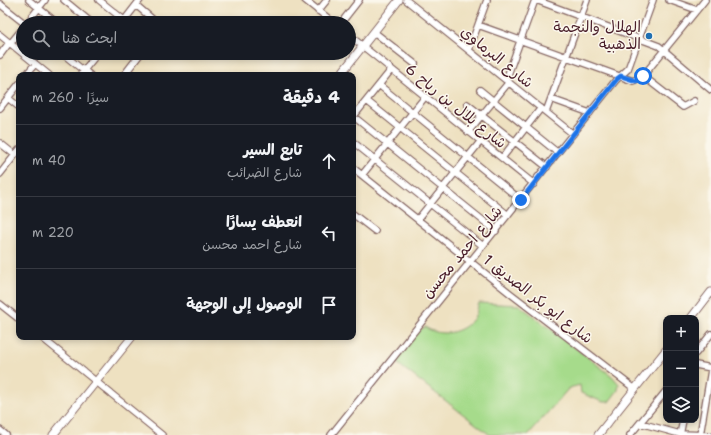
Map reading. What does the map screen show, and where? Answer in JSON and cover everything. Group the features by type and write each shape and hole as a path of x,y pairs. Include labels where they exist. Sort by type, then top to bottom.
{"main road":[{"path":"356,55 399,0"},
{"path":"342,72 352,60"},
{"path":"693,315 711,292"},
{"path":"53,435 130,340"},
{"path":"598,435 665,351"}],"street":[{"path":"29,0 49,16"},
{"path":"32,16 45,0"},
{"path":"64,0 83,16"},
{"path":"99,0 116,16"},
{"path":"305,0 325,16"},
{"path":"318,10 327,0"},
{"path":"346,16 359,0"},
{"name":"شارع البرماوي","path":"406,0 573,134"},
{"path":"469,50 486,0"},
{"path":"468,132 507,81 535,0 639,38 664,50 711,90"},
{"path":"546,112 587,0"},
{"name":"شارع احمد محسن","path":"331,435 590,113 628,69 653,0"},
{"path":"669,0 697,10"},
{"path":"478,25 633,81 643,76 705,0"},
{"path":"127,16 137,2 150,16"},
{"path":"0,4 16,16"},
{"path":"374,32 415,64"},
{"path":"0,36 16,48"},
{"path":"0,55 16,36"},
{"name":"شارع بلال بن رباح 6","path":"356,40 424,97 534,184"},
{"path":"30,60 45,72"},
{"path":"70,60 83,72 92,60"},
{"path":"126,72 136,60"},
{"path":"28,72 35,64"},
{"path":"356,112 391,70"},
{"path":"643,76 683,107 694,101"},
{"path":"379,85 521,200"},
{"path":"0,108 16,88"},
{"path":"480,90 558,153"},
{"path":"362,175 424,97"},
{"path":"8,98 16,105"},
{"path":"551,99 590,113"},
{"path":"366,100 508,215"},
{"path":"468,104 547,168"},
{"path":"502,158 541,108"},
{"path":"356,118 496,230"},
{"path":"418,219 480,142"},
{"path":"0,143 16,152"},
{"path":"356,144 483,246"},
{"path":"0,173 16,154"},
{"name":"شارع ابو بكر الصديق 1","path":"356,170 635,389"},
{"path":"356,216 376,231"},
{"path":"0,304 16,317"},
{"path":"698,351 711,334"},
{"path":"45,340 162,435"},
{"path":"704,344 711,345"},
{"path":"699,366 711,369 700,435"},
{"path":"630,435 663,395"},
{"path":"659,400 663,401"},
{"path":"680,434 682,423"},
{"path":"640,424 663,433 709,435"},
{"path":"0,430 6,435"}],"green space":[{"path":"479,303 519,305 612,376 619,384 618,390 609,402 603,402 581,393 580,385 569,388 528,435 490,435 398,364 397,360 415,333 425,327 445,333 458,330 474,318"}],"place":[{"name":"الهلال والنجمة الذهبية","path":"649,36"}],"route":[{"path":"521,200 617,79 621,76 630,81 636,81 643,76"}]}
